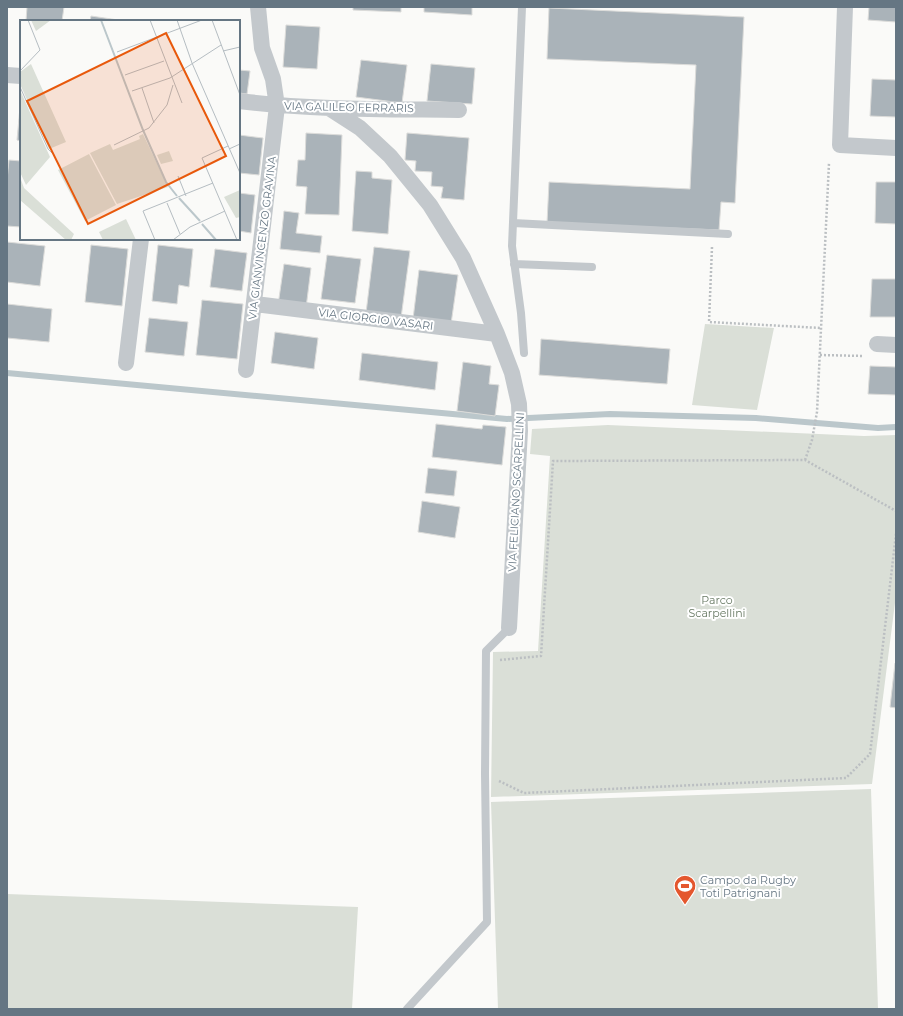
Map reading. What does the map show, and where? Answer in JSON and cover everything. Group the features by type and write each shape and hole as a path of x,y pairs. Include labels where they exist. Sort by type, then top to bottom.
{"street":[{"name":"VIA GIANVINCENZO GRAVINA","path":"246,370 255,304 277,106 273,79 262,48 258,7"},
{"path":"844,7 840,145 896,148"},
{"path":"7,75 20,76"},
{"name":"VIA GALILEO FERRARIS","path":"240,101 277,106 459,110"},
{"name":"VIA FELICIANO SCARPELLINI","path":"329,108 360,128 390,156 430,205 463,258 497,334 512,373 519,404 520,431 509,628"},
{"path":"126,363 141,240"},
{"name":"VIA GIORGIO VASARI","path":"255,304 497,334"},
{"path":"872,350 896,345"}],"lane":[{"path":"522,7 512,246 521,313 524,353"},
{"path":"513,223 728,234"},
{"path":"514,264 592,268"},
{"path":"407,1009 487,922 485,774 486,651 509,628"}],"path":[{"path":"805,460 812,440 817,412 829,163"},
{"path":"713,233 709,322 821,328"},
{"path":"820,355 872,350"},
{"path":"486,661 541,656 553,460 805,460 896,511"},
{"path":"485,774 524,793 846,778 870,754 896,534"}],"green space":[{"path":"705,324 774,328 757,410 692,405"},
{"name":"Parco Scarpellini","path":"608,425 864,436 896,435 896,595 872,784 491,797 493,652 538,651 550,456 530,454 532,429"},
{"name":"Campo da Rugby Toti Patrignani","path":"871,789 878,1009 498,1009 491,802"},
{"path":"7,894 358,907 352,1009 7,1009"}],"building":[{"path":"27,7 64,7 62,20 26,20"},
{"path":"353,7 401,7 401,12 353,10"},
{"path":"424,7 472,7 472,15 424,12"},
{"path":"869,7 896,7 896,22 868,20"},
{"path":"549,8 744,17 735,203 721,202 719,230 547,223 549,182 690,189 696,65 547,59"},
{"path":"91,16 118,20 90,20"},
{"path":"286,25 320,27 317,69 283,67"},
{"path":"361,60 407,65 402,103 356,97"},
{"path":"431,64 475,68 472,104 427,101"},
{"path":"240,70 250,71 247,94 240,93"},
{"path":"872,79 896,80 896,117 870,116"},
{"path":"20,107 20,141 17,140"},
{"path":"306,133 342,135 339,215 305,214 307,187 296,186 298,160 305,160"},
{"path":"407,133 469,138 464,200 441,198 443,187 431,186 432,172 415,171 416,161 405,160"},
{"path":"240,135 263,138 259,175 240,173"},
{"path":"9,160 20,161 20,227 7,226 7,180"},
{"path":"356,171 372,172 372,178 392,180 388,234 352,231"},
{"path":"876,182 896,182 896,224 875,223"},
{"path":"240,193 255,195 251,233 240,231"},
{"path":"284,211 299,213 296,233 322,236 320,253 280,249"},
{"path":"7,242 45,246 40,286 7,282"},
{"path":"91,245 128,249 122,306 85,302"},
{"path":"158,245 193,249 189,287 179,285 177,304 152,301"},
{"path":"374,247 410,251 401,318 366,313"},
{"path":"215,249 247,253 242,291 210,287"},
{"path":"327,255 361,259 355,303 321,299"},
{"path":"284,264 311,268 306,308 278,305"},
{"path":"419,270 458,275 451,324 413,319"},
{"path":"872,279 896,279 896,317 870,317"},
{"path":"202,300 243,304 237,359 196,355"},
{"path":"7,304 52,309 49,342 7,338"},
{"path":"149,318 188,322 184,356 145,352"},
{"path":"275,332 318,338 314,369 271,363"},
{"path":"541,339 670,349 667,384 539,375"},
{"path":"362,353 438,362 435,390 359,380"},
{"path":"463,362 491,366 489,384 499,385 495,416 457,411"},
{"path":"870,366 896,367 896,395 868,394"},
{"path":"436,424 482,429 483,425 506,427 502,465 432,457"},
{"path":"428,468 457,471 454,496 425,493"},
{"path":"422,501 460,507 455,538 418,532"},
{"path":"896,663 896,708 890,707"}],"waterway":[{"path":"7,373 507,419 610,414 756,418 878,428 896,427"}],"place":[{"name":"Campo da Rugby Toti Patrignani","path":"685,906"}]}
